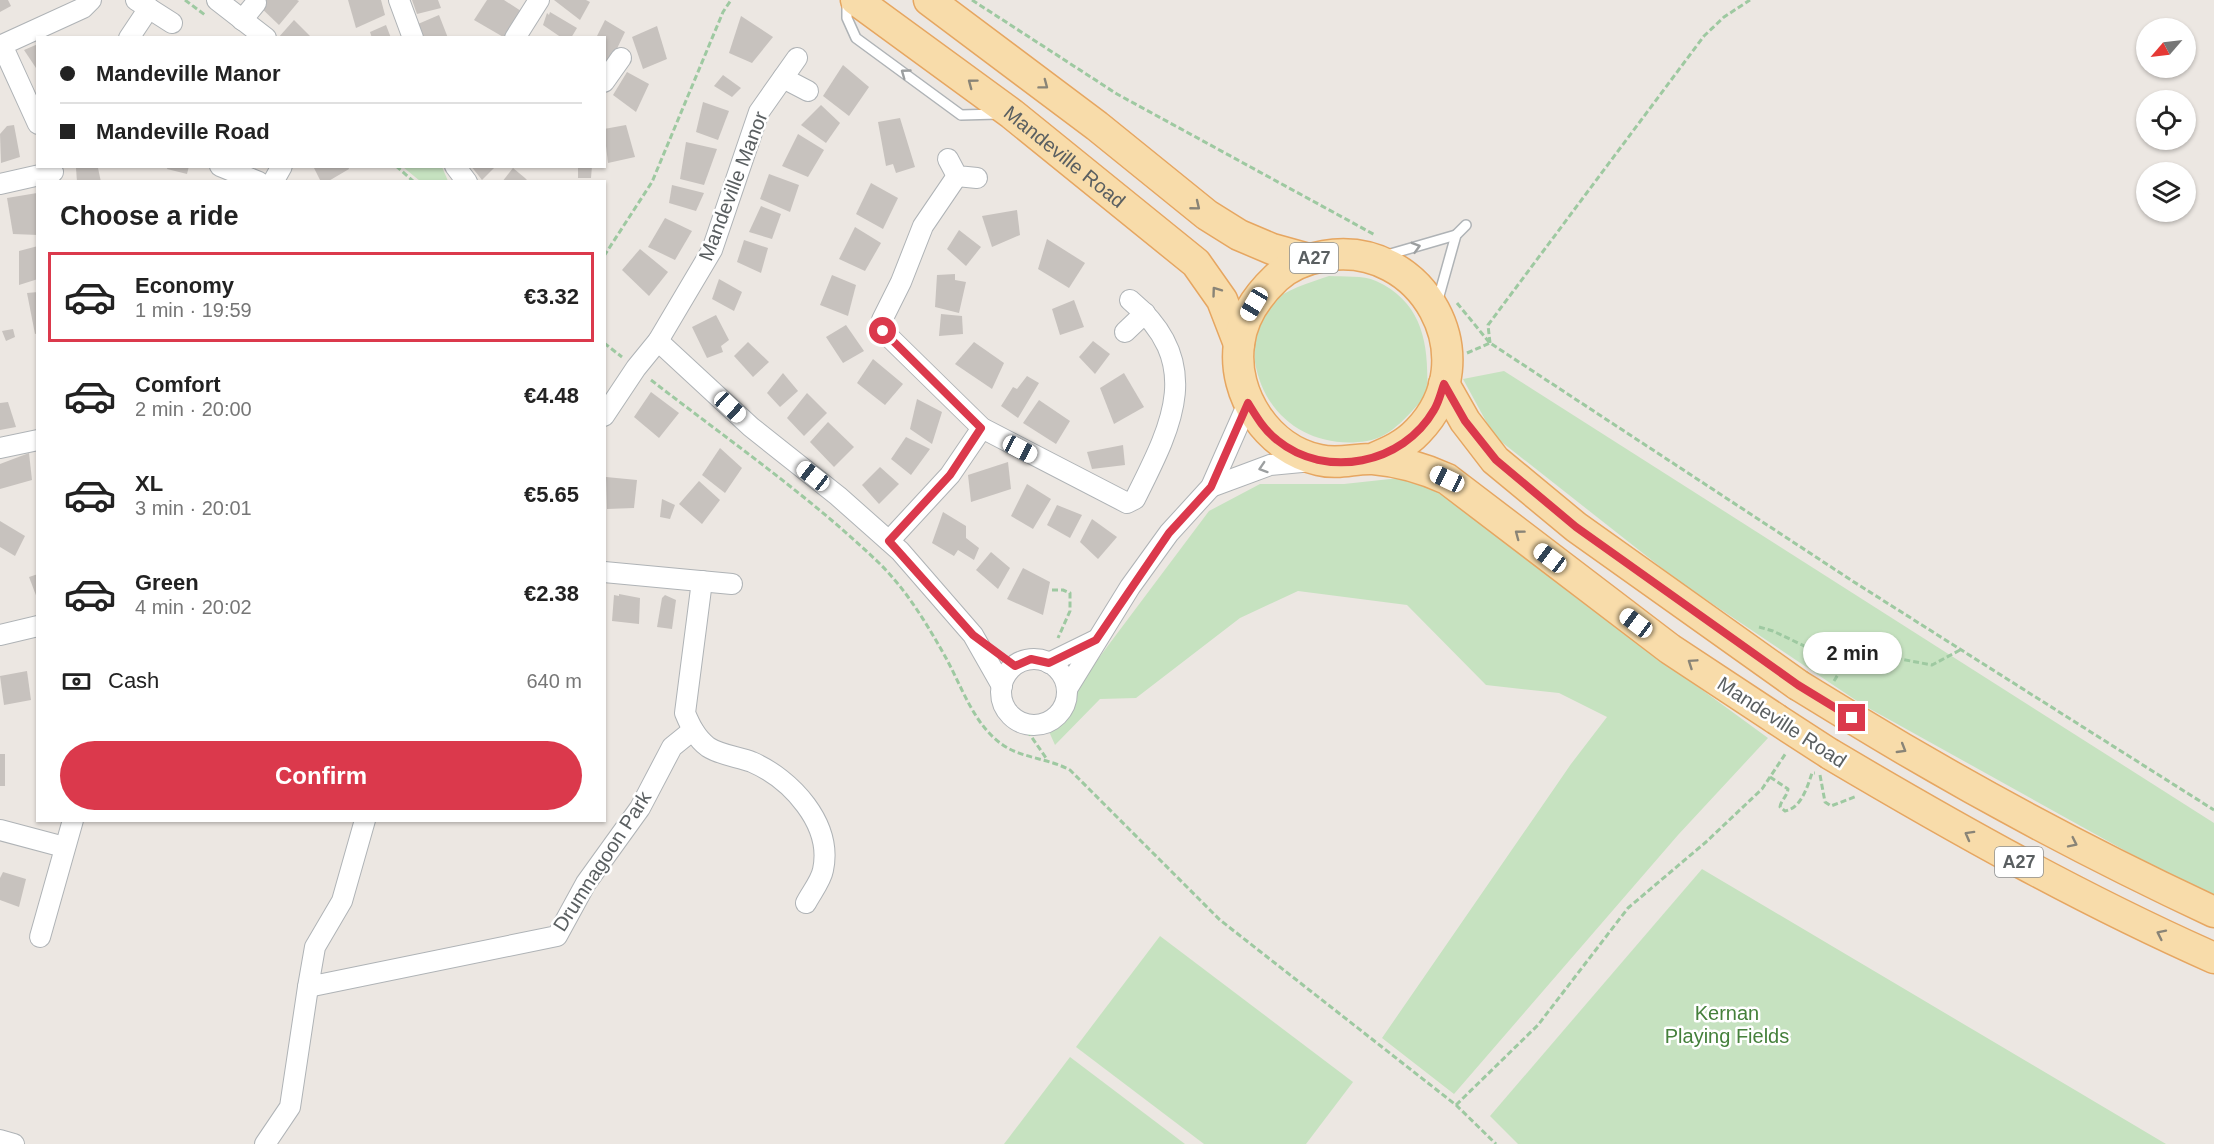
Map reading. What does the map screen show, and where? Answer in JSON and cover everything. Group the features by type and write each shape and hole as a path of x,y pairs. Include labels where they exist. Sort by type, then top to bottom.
{"main road":[{"name":"Mandeville Road","path":"856,0 1012,114 1196,263 1222,300 1239,344"},
{"name":"Mandeville Road","path":"930,0 1097,126 1207,215 1239,235 1272,249 1308,259"},
{"name":"A27","path":"1342,253 1390,255 1400,270 1438,298 1444,334 1446,373 1434,409 1418,431 1397,448 1372,459 1345,463 1318,460 1296,452 1277,440 1260,423 1248,403 1239,374 1239,344 1246,316 1262,291 1283,272 1308,259 1342,253"},
{"name":"Mandeville Road","path":"1446,373 1465,421 1496,460 1576,527 1798,685 1956,781 2060,837 2214,912"},
{"name":"Mandeville Road","path":"1372,459 1428,471 1447,479 1670,649 1830,754 1949,824 2066,888 2214,958"}],"street":[{"path":"36,120 1,45 83,8 91,0"},
{"path":"217,0 263,36"},
{"path":"399,0 412,36"},
{"path":"520,36 539,0"},
{"path":"242,20 256,3"},
{"path":"130,36 142,4 172,23"},
{"path":"606,79 621,58"},
{"name":"Mandeville Manor","path":"606,413 636,368 658,341 712,250 759,112 797,58"},
{"path":"783,78 808,92"},
{"path":"225,168 254,180"},
{"path":"961,171 923,226 902,282 882,320 883,331 981,428 1116,500 1126,503 1135,500 1165,438 1175,405 1174,372 1164,336 1145,313 1130,300"},
{"path":"0,184 53,173"},
{"path":"1125,332 1145,313"},
{"path":"658,341 751,427 889,541 973,635 1015,666"},
{"path":"973,635 1002,686 1005,708 1022,723 1044,724 1054,719 1062,711 1067,689 1096,640 1169,533 1211,487 1248,403"},
{"path":"889,541 950,475 981,428"},
{"path":"0,448 36,440"},
{"path":"1211,487 1270,465 1318,460"},
{"path":"606,572 732,584"},
{"path":"702,581 685,713 693,730 709,748 753,762 787,782 811,813 825,843 823,872 806,903"},
{"path":"0,635 36,626"},
{"path":"1002,686 1015,666 1031,659 1057,659 1096,640"},
{"path":"1057,659 1067,689"},
{"name":"Drumnagoon Park","path":"308,987 557,936 586,883 640,808 672,747 693,730"},
{"path":"40,937 72,822"},
{"path":"265,1144 290,1107 315,947 342,901 364,822"},
{"path":"0,830 64,847"},
{"path":"0,1140 14,1144"}],"lane":[{"path":"847,0 847,18 856,38 961,116 1012,114"},
{"path":"1438,298 1456,236 1466,225"},
{"path":"1390,255 1456,236"}],"path":[{"path":"606,253 652,182 723,12 731,0"},
{"path":"972,0 1117,94 1390,255"},
{"path":"1490,343 1488,325 1697,45 1724,17 1749,0"},
{"path":"398,168 412,180"},
{"path":"1438,298 1490,343 1961,650 2214,810"},
{"path":"1446,373 1490,343"},
{"path":"606,345 805,499 879,563 910,598 946,658 974,715 1006,747 1047,759 1070,770 1220,920 1456,1105 1496,1144"},
{"path":"1052,590 1064,590 1070,593 1070,611 1058,637 1057,659"},
{"path":"1755,626 1773,631 1845,665"},
{"path":"1832,684 1845,665 1879,655 1932,665 1961,650"},
{"path":"1022,723 1047,759"},
{"path":"1456,1105 1538,1025 1628,908 1706,842 1762,789 1788,749"},
{"path":"1770,777 1788,789 1780,807 1785,811 1793,810 1801,800 1812,773 1819,773 1822,778 1825,802 1831,806 1856,796 1863,796"}],"green space":[{"path":"404,168 442,168 448,180 419,180"},
{"path":"1329,276 1371,279 1392,290 1405,301 1421,329 1427,360 1427,395 1400,423 1376,439 1346,442 1327,440 1309,434 1293,426 1280,414 1268,399 1260,382 1255,362 1255,343 1256,330 1263,313 1269,305 1284,294"},
{"path":"1504,371 2214,823 2214,900 1863,705 1677,580 1494,436 1463,379"},
{"path":"1427,475 1575,597 1768,738 1678,835 1454,1094 1382,1038 1571,764 1607,717 1559,693 1486,685 1407,605 1298,591 1240,618 1136,698 1100,699 1055,745 1047,727 1209,511 1260,484 1344,484"},
{"name":"Kernan Playing Fields","path":"1702,869 2166,1144 1518,1144 1490,1116"},
{"path":"1160,936 1353,1082 1306,1144 1204,1144 1076,1047"},
{"path":"1070,1057 1185,1144 1004,1144"}],"building":[{"path":"0,0 8,0 11,6 0,12"},
{"path":"259,0 299,1 279,25 256,3"},
{"path":"348,0 381,0 385,15 356,28"},
{"path":"412,0 438,0 441,8 417,14"},
{"path":"487,0 504,0 521,11 506,36 502,36 474,20"},
{"path":"554,0 586,0 590,2 580,20"},
{"path":"550,12 577,28 572,36 559,36 543,25 547,13 549,15"},
{"path":"439,15 447,36 423,36 418,24"},
{"path":"741,16 773,37 752,63 729,53"},
{"path":"294,20 310,36 280,36"},
{"path":"605,20 625,32 610,63 606,60 606,36 597,36"},
{"path":"386,25 390,36 371,36 370,32"},
{"path":"657,26 667,59 643,69 632,37"},
{"path":"36,45 36,68 24,50"},
{"path":"843,65 869,87 849,116 823,96"},
{"path":"627,72 649,84 636,112 613,95"},
{"path":"723,75 741,88 732,97 714,86"},
{"path":"703,102 729,111 718,140 696,132"},
{"path":"821,105 840,123 826,143 801,125"},
{"path":"900,118 915,167 896,173 893,164 886,166 878,122"},
{"path":"14,125 20,157 1,163 0,134 7,126"},
{"path":"626,125 635,157 608,163 606,129"},
{"path":"798,134 824,150 808,177 782,166"},
{"path":"686,142 717,149 704,185 680,179"},
{"path":"76,168 98,168 101,180 77,180"},
{"path":"167,168 188,168 187,174"},
{"path":"314,168 349,168 330,180 320,180"},
{"path":"473,168 494,168 482,180"},
{"path":"513,168 527,180 504,180"},
{"path":"578,168 592,168 591,178 578,178"},
{"path":"769,174 799,185 790,212 760,199"},
{"path":"871,183 898,198 883,229 856,214"},
{"path":"672,185 704,193 696,211 669,203"},
{"path":"36,193 36,235 13,234 7,198"},
{"path":"761,206 781,214 772,239 749,232"},
{"path":"1017,210 1020,235 992,247 982,216"},
{"path":"665,218 692,231 675,260 648,247"},
{"path":"855,227 881,243 865,271 839,259"},
{"path":"959,230 981,247 966,266 947,249"},
{"path":"1047,239 1085,263 1069,288 1038,269"},
{"path":"744,240 768,248 761,273 737,262"},
{"path":"36,247 36,280 19,285 19,251"},
{"path":"640,249 668,272 649,296 622,270"},
{"path":"955,274 955,280 966,282 959,313 935,307 937,275"},
{"path":"832,275 856,285 848,316 820,305"},
{"path":"719,279 742,292 734,311 712,299"},
{"path":"36,292 35,334 27,293"},
{"path":"1074,300 1084,327 1060,335 1052,309"},
{"path":"941,314 962,316 963,334 939,336"},
{"path":"716,315 729,340 721,346 723,352 707,358 692,327"},
{"path":"846,325 864,351 843,363 826,337"},
{"path":"13,329 15,337 6,341 2,331"},
{"path":"1093,341 1110,354 1095,374 1079,357"},
{"path":"748,342 769,362 753,377 734,356"},
{"path":"974,342 1004,363 992,389 955,364"},
{"path":"873,359 903,384 885,405 857,383"},
{"path":"783,373 798,391 780,407 767,393"},
{"path":"1124,373 1144,407 1114,424 1100,388"},
{"path":"1027,376 1039,383 1018,418 1001,406 1013,387 1017,389"},
{"path":"651,392 679,413 659,438 634,417"},
{"path":"807,393 827,413 804,436 787,418"},
{"path":"917,399 942,412 932,444 910,429"},
{"path":"1039,400 1070,421 1056,444 1023,423"},
{"path":"8,402 16,427 0,430 0,403"},
{"path":"828,422 854,447 834,467 810,442"},
{"path":"906,437 930,449 911,475 891,459"},
{"path":"1123,445 1125,465 1092,469 1087,452"},
{"path":"720,448 742,468 725,493 702,475"},
{"path":"29,453 32,480 0,489 0,464"},
{"path":"1008,462 1011,489 971,502 968,475"},
{"path":"880,467 899,484 879,504 862,485"},
{"path":"606,477 637,480 634,508 607,509"},
{"path":"699,481 720,500 702,524 679,504"},
{"path":"1027,484 1051,499 1033,529 1011,516"},
{"path":"662,499 675,505 670,519 660,517"},
{"path":"1057,505 1082,515 1070,538 1047,525"},
{"path":"943,512 966,526 966,538 979,548 974,560 958,550 954,556 932,543"},
{"path":"1092,519 1117,537 1098,559 1080,542"},
{"path":"0,521 25,536 15,556 0,547"},
{"path":"991,552 1010,568 998,589 976,570"},
{"path":"1023,568 1050,582 1043,615 1007,599"},
{"path":"36,575 36,595 29,577"},
{"path":"619,594 640,598 639,624 612,621 614,595 619,596"},
{"path":"665,595 676,600 672,629 657,627 662,598"},
{"path":"27,671 31,700 4,705 0,676"},
{"path":"0,754 5,754 5,786 0,786"},
{"path":"3,872 26,879 19,907 0,900 0,878"}],"route":[{"path":"883,331 981,428 950,475 889,541 973,635 1015,666 1031,659 1049,663 1096,640 1169,533 1211,487 1248,403 1260,423 1277,440 1296,452 1318,460 1345,463 1372,459 1397,448 1418,431 1434,409 1444,384 1465,421 1496,460 1576,527 1798,685 1852,718"}]}
